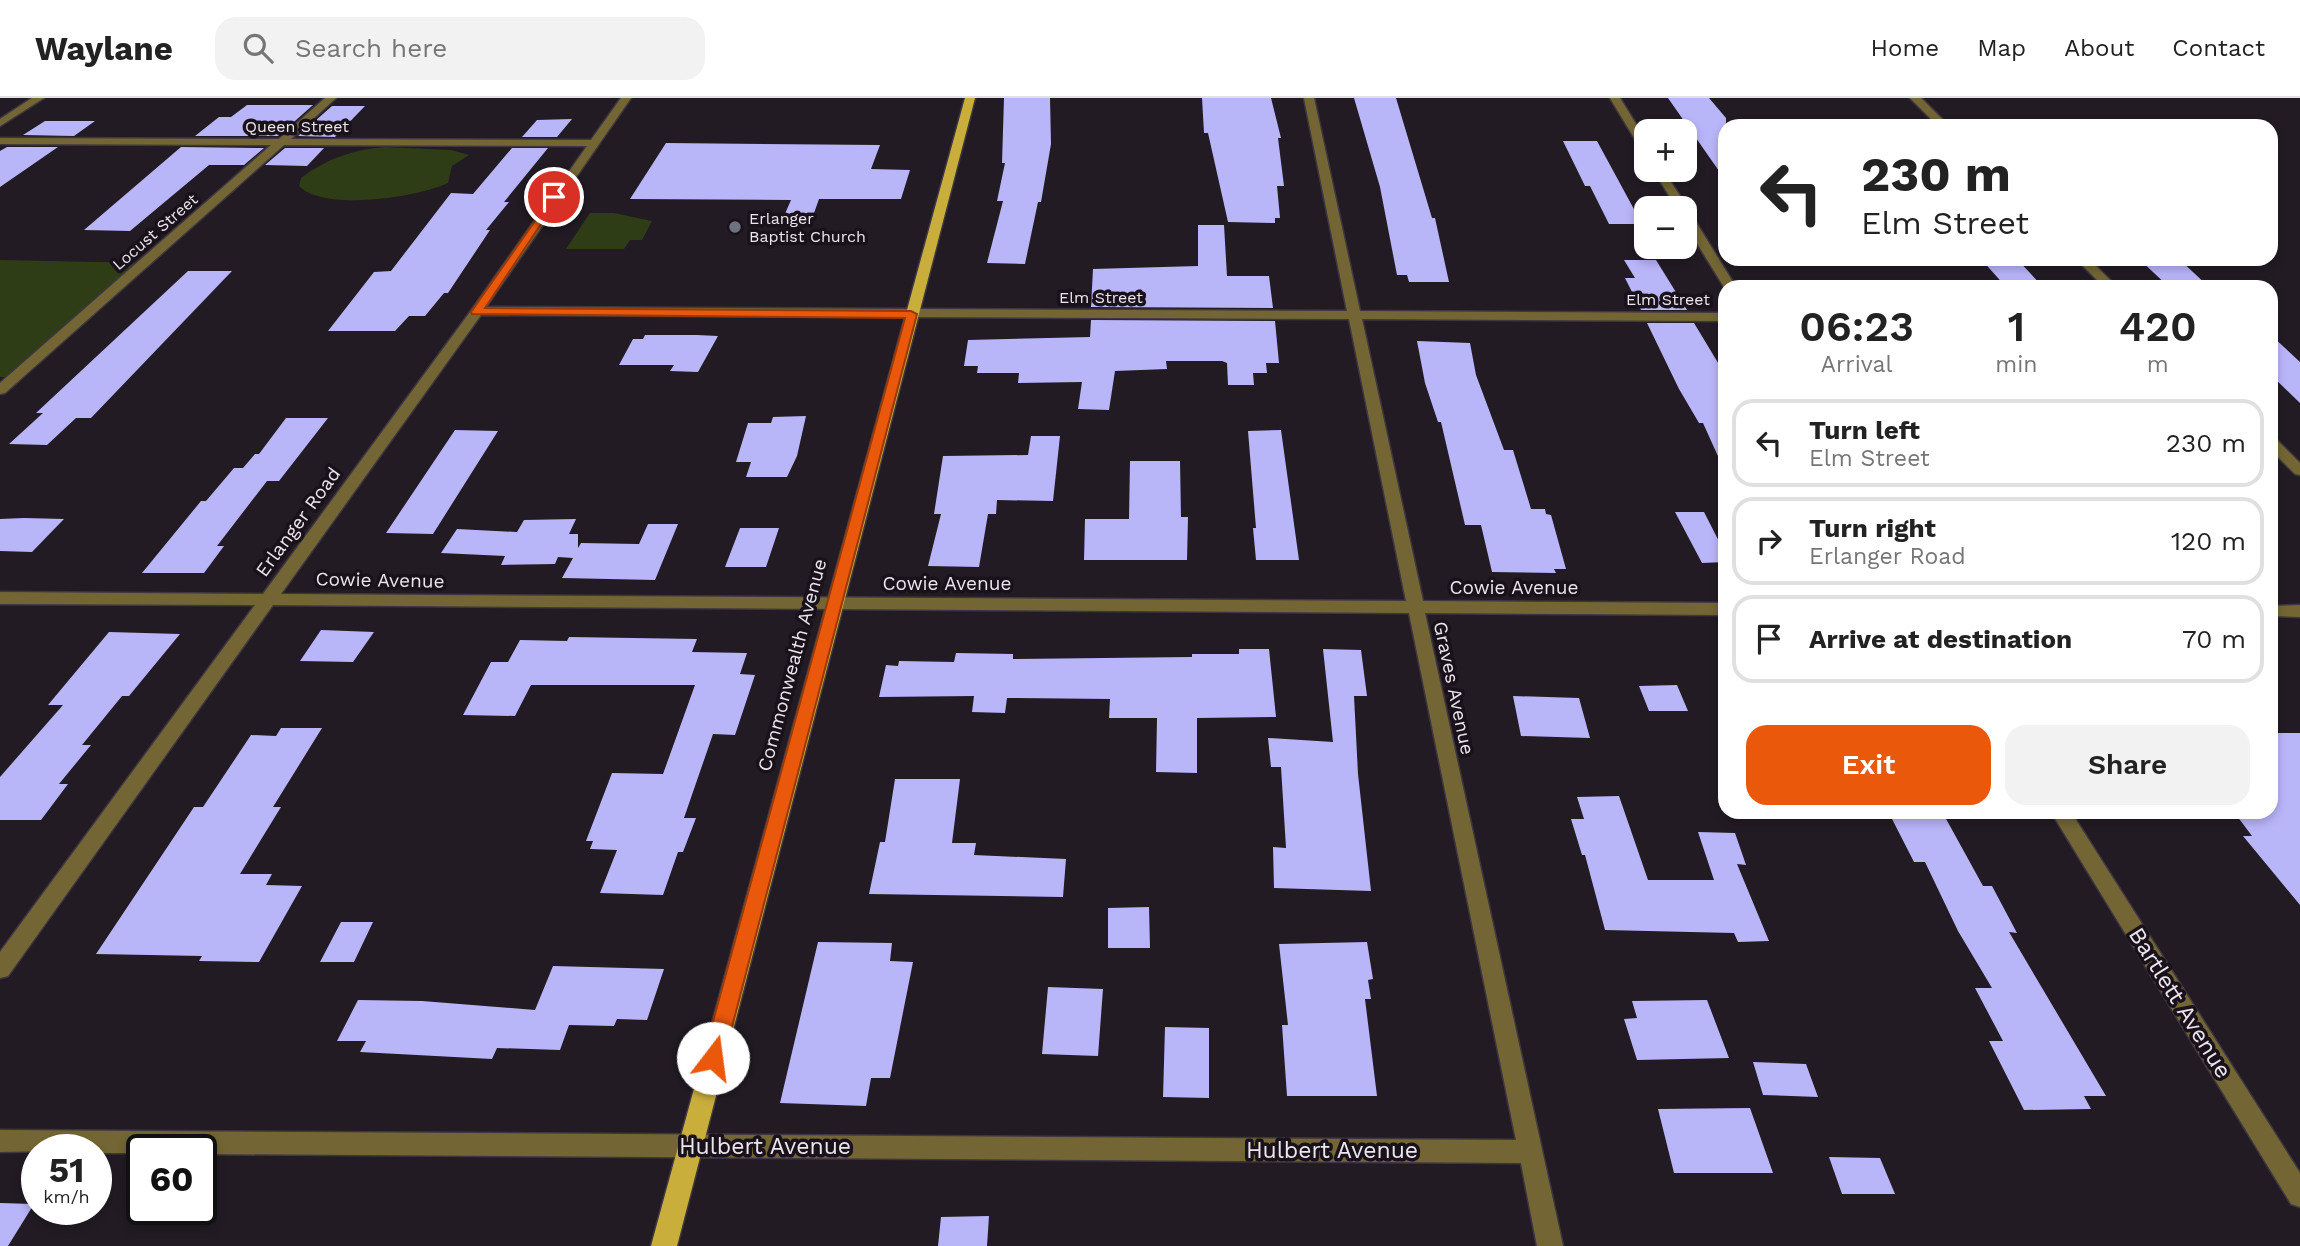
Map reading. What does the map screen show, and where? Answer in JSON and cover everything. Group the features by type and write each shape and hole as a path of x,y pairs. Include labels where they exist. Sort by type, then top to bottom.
{"main road":[{"name":"Commonwealth Avenue","path":"664,1246 970,98"}],"street":[{"path":"0,123 38,98"},
{"name":"Locust Street","path":"0,390 331,98"},
{"name":"Erlanger Road","path":"0,970 477,312 626,98"},
{"name":"Graves Avenue","path":"1309,98 1550,1246"},
{"path":"1615,98 1634,129"},
{"path":"1915,98 1937,119"},
{"name":"Queen Street","path":"0,141 594,143"},
{"path":"1697,233 1726,280"},
{"path":"2089,266 2103,280"},
{"name":"Elm Street","path":"477,312 1718,317"},
{"path":"2278,449 2300,471"},
{"name":"Cowie Avenue","path":"0,598 1718,609"},
{"path":"2278,611 2300,611"},
{"name":"Bartlett Avenue","path":"2065,819 2300,1195"},
{"name":"Hulbert Avenue","path":"0,1140 1531,1152"}],"green space":[{"path":"385,147 451,150 469,155 452,166 448,183 416,193 349,200 311,194 299,186 301,178 330,160 362,150"},
{"path":"590,213 614,213 652,221 642,240 630,240 624,249 566,249"},
{"path":"0,260 145,263 15,377 0,377"}],"building":[{"path":"1004,98 1050,98 1051,144 1041,202 1038,202 1025,264 987,263 1003,201 997,201 1005,163 1002,163"},
{"path":"1202,98 1271,98 1281,138 1278,138 1284,186 1277,186 1280,218 1275,218 1275,223 1228,222 1208,133 1204,133"},
{"path":"1354,98 1396,98 1432,218 1435,218 1449,282 1409,282 1407,275 1397,275 1380,187"},
{"path":"1668,98 1709,98 1726,118 1718,119 1718,170 1697,140 1697,119 1683,119"},
{"path":"247,105 313,105 278,136 195,136 219,117 231,117"},
{"path":"332,106 365,106 335,137 298,136"},
{"path":"572,119 557,137 522,137 537,120"},
{"path":"45,121 95,121 74,136 23,135"},
{"path":"1563,141 1597,141 1634,209 1634,224 1609,224 1590,186 1585,186"},
{"name":"Erlanger Baptist Church","path":"666,143 880,145 871,169 910,170 901,199 819,199 813,216 784,216 791,200 630,199"},
{"path":"7,147 58,147 0,187 0,151"},
{"path":"181,147 264,148 244,165 209,165 130,231 84,230"},
{"path":"285,148 324,148 307,166 265,165"},
{"path":"512,148 548,148 504,202 509,202 486,230 490,230 448,293 444,293 425,316 409,316 395,331 328,331 374,272 391,271 451,193 473,194"},
{"path":"1198,225 1224,225 1227,276 1269,276 1273,308 1091,307 1093,269 1198,266"},
{"path":"1624,260 1656,260 1687,310 1641,310 1625,278 1635,278"},
{"path":"1987,266 2024,266 2036,280 2000,280"},
{"path":"2146,266 2186,266 2202,280 2162,280"},
{"path":"188,271 232,271 91,418 76,418 47,445 9,444 43,413 36,413"},
{"path":"1091,320 1275,321 1279,363 1266,363 1267,373 1253,373 1254,385 1228,385 1227,363 1222,361 1166,361 1167,369 1115,371 1109,410 1078,409 1082,382 1018,383 1019,373 977,373 978,366 964,366 968,340 1090,337"},
{"path":"1647,323 1694,323 1718,363 1718,456 1703,423 1699,423"},
{"path":"645,335 718,336 698,372 670,371 674,365 619,365 633,339 643,339"},
{"path":"1417,341 1470,343 1476,375 1504,450 1513,450 1531,509 1545,509 1546,514 1551,515 1566,569 1554,569 1556,573 1492,572 1481,525 1465,525 1441,422 1438,422 1425,383"},
{"path":"2278,342 2300,362 2300,403 2278,382"},
{"path":"806,416 797,456 787,477 746,477 751,462 736,462 748,423 771,423 773,417"},
{"path":"286,418 328,418 279,481 267,481 217,546 224,546 204,573 142,573 201,501 206,501 234,468 243,468 255,454 259,454"},
{"path":"455,430 498,431 433,534 386,533"},
{"path":"1281,430 1299,560 1256,560 1248,431"},
{"path":"1031,436 1060,436 1053,501 997,500 996,514 988,514 979,567 928,566 941,514 934,514 943,456 1028,455"},
{"path":"1130,461 1180,461 1181,517 1188,517 1187,560 1084,560 1085,519 1129,519"},
{"path":"1675,512 1704,512 1718,539 1718,562 1702,563"},
{"path":"0,519 64,519 32,552 0,551"},
{"path":"576,519 569,534 578,534 578,548 581,543 639,544 648,524 678,524 655,580 562,578 573,558 558,557 555,564 501,565 505,556 441,553 457,529 517,532 524,520"},
{"path":"740,528 779,528 766,567 725,567"},
{"path":"321,630 374,632 353,662 300,661"},
{"path":"109,632 180,634 129,696 122,696 82,745 91,745 59,784 68,784 41,820 0,820 0,777 63,705 48,705"},
{"path":"569,637 697,639 692,652 747,653 740,674 755,675 735,735 713,734 684,818 696,818 683,852 678,852 663,895 600,893 617,850 590,849 593,841 586,841 612,773 663,774 695,685 531,685 515,716 463,715 491,662 508,662 520,640 567,641"},
{"path":"1239,649 1269,649 1276,717 1197,718 1197,773 1156,772 1157,718 1109,718 1110,699 1007,698 1005,713 972,712 974,696 879,697 886,665 898,666 899,661 954,662 956,653 1013,654 1013,659 1192,657 1192,654 1239,654"},
{"path":"1323,649 1361,650 1367,696 1354,696 1358,774 1371,891 1274,888 1273,847 1286,848 1281,767 1271,767 1268,738 1333,742"},
{"path":"1677,685 1688,711 1649,711 1639,686"},
{"path":"1513,696 1579,698 1590,738 1521,736"},
{"path":"281,728 322,728 273,807 281,807 240,874 272,874 266,885 302,886 259,962 199,961 202,956 96,954 194,807 203,807 251,735 276,736"},
{"path":"2278,733 2300,733 2300,905 2243,836 2252,836 2239,819 2278,819"},
{"path":"895,779 960,779 952,843 976,843 974,855 1066,859 1063,897 869,894 880,842 885,842"},
{"path":"1619,796 1648,880 1714,880 1698,832 1735,833 1746,865 1737,864 1769,941 1738,942 1734,933 1605,930 1585,855 1582,855 1571,819 1584,819 1577,797"},
{"path":"1892,819 1946,819 1983,886 1992,886 2017,933 2009,932 2106,1096 2084,1096 2091,1109 2024,1110 1989,1041 2003,1041 1975,988 1992,988 1958,931 1925,862 1914,862"},
{"path":"1149,907 1150,948 1108,948 1108,908"},
{"path":"341,922 373,922 354,962 320,962"},
{"path":"818,942 892,943 890,961 913,962 890,1078 871,1078 866,1106 780,1103"},
{"path":"1367,942 1373,979 1368,980 1371,999 1365,999 1377,1096 1287,1096 1282,1025 1288,1025 1279,944"},
{"path":"553,966 664,969 647,1020 617,1019 614,1026 569,1025 560,1050 497,1048 492,1059 360,1052 366,1041 337,1041 358,1000 422,1001 535,1010"},
{"path":"1048,987 1103,989 1098,1056 1042,1054"},
{"path":"1707,1000 1729,1058 1637,1060 1624,1019 1637,1018 1632,1001"},
{"path":"1165,1027 1209,1028 1209,1098 1163,1097"},
{"path":"1753,1062 1806,1064 1818,1097 1763,1095"},
{"path":"1750,1108 1773,1173 1674,1173 1658,1109"},
{"path":"1829,1157 1880,1158 1895,1194 1842,1194"},
{"path":"0,1203 21,1204 21,1225 8,1246 0,1246"},
{"path":"989,1216 987,1246 938,1246 941,1217"}],"place":[{"name":"Erlanger Baptist Church","path":"735,227"}],"route":[{"path":"554,197 477,312 911,314 713,1058"}]}
